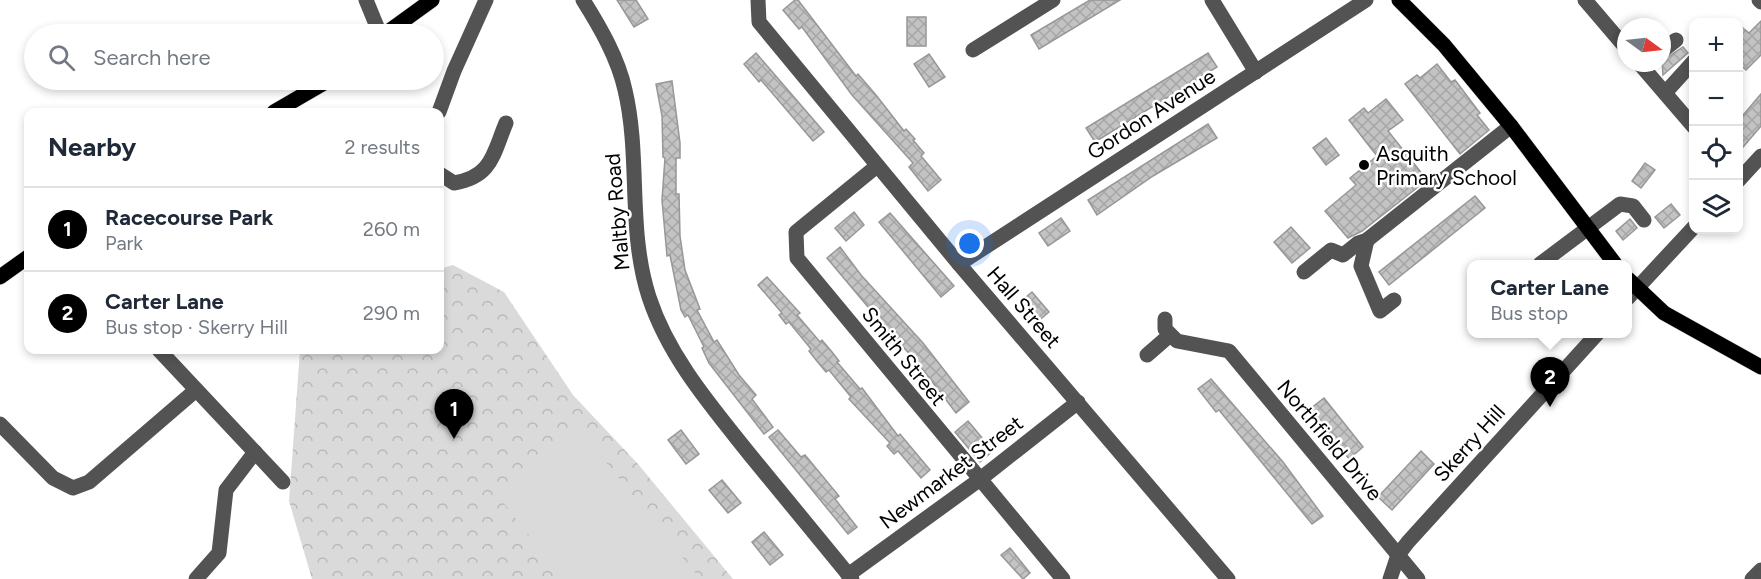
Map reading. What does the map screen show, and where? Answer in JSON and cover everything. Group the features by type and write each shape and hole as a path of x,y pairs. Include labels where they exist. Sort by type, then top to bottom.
{"main road":[{"path":"399,24 432,0"},
{"path":"1399,0 1444,45 1511,126 1612,260"},
{"path":"281,108 311,90"},
{"path":"0,277 24,260"},
{"path":"1632,289 1664,313 1761,367"}],"street":[{"path":"366,0 376,24"},
{"path":"441,108 486,0"},
{"name":"Maltby Road","path":"583,0 603,31 625,89 631,138 638,248 649,298 679,361 701,394 850,577"},
{"name":"Hall Street","path":"758,0 759,22 959,264 1227,579"},
{"path":"973,50 1053,0"},
{"path":"1212,0 1256,72"},
{"name":"Gordon Avenue","path":"959,264 1366,0"},
{"path":"1585,0 1617,37"},
{"path":"1671,44 1676,40"},
{"path":"1665,93 1689,67"},
{"path":"1649,72 1693,126"},
{"path":"444,177 454,183 467,181 485,171 506,123"},
{"path":"1304,272 1331,250 1343,255 1358,243 1367,240 1511,126"},
{"path":"1739,180 1761,156"},
{"name":"Smith Street","path":"877,166 796,232 797,258 1063,579"},
{"path":"1546,260 1620,204 1633,206 1644,220"},
{"path":"1632,287 1689,232"},
{"path":"1367,240 1361,266 1374,317 1394,300"},
{"path":"1148,356 1170,334 1165,329 1165,320"},
{"name":"Northfield Drive","path":"1170,334 1177,341 1229,351 1418,579"},
{"name":"Skerry Hill","path":"1398,555 1593,338"},
{"path":"163,354 283,482"},
{"path":"0,424 53,478 73,488 89,482 196,390"},
{"name":"Newmarket Street","path":"850,577 1078,402"},
{"path":"196,579 219,553 226,490 255,452"},
{"path":"1390,579 1398,555"},
{"path":"1752,579 1761,570"}],"green space":[{"path":"453,265 504,292 573,395 638,464 733,579 312,579 289,501 300,354 444,354 444,268"},
{"path":"580,430 700,579 564,579 498,496"}],"building":[{"path":"617,0 636,0 648,19 634,27"},
{"path":"798,0 856,76 858,74 904,131 906,129 915,139 913,140 924,153 921,156 941,180 928,191 909,167 913,163 852,95 802,27 799,29 783,10"},
{"path":"1090,0 1120,0 1039,49 1031,35"},
{"path":"907,17 926,17 926,46 907,46"},
{"path":"1761,21 1761,55 1746,70 1743,67 1743,28 1749,33"},
{"path":"1683,47 1688,53 1671,68 1671,55"},
{"path":"756,53 824,132 813,141 761,80 759,82 744,64"},
{"path":"1208,53 1217,67 1095,142 1086,128"},
{"path":"929,54 945,77 929,87 914,64"},
{"path":"1437,64 1451,82 1455,80 1480,113 1477,115 1489,130 1460,154 1405,84 1417,75 1420,78"},
{"path":"672,81 680,143 680,158 676,158 676,194 679,194 680,236 685,270 700,309 697,310 714,342 717,340 739,375 756,395 752,399 773,427 764,434 709,363 702,348 704,347 688,315 685,317 681,310 670,255 667,256 662,200 665,158 663,157 662,116 656,84"},
{"path":"1761,94 1761,126 1743,147 1743,126 1743,115"},
{"path":"1386,99 1403,120 1388,131 1427,180 1362,231 1348,238 1325,211 1356,185 1350,178 1377,156 1349,120 1364,108 1368,113"},
{"path":"1208,124 1217,138 1153,176 1097,215 1088,200"},
{"path":"1326,138 1339,155 1326,165 1313,148"},
{"path":"1645,163 1655,170 1641,188 1632,181"},
{"path":"1475,196 1485,208 1389,285 1379,272"},
{"path":"1671,204 1680,215 1664,228 1655,217"},
{"path":"854,212 864,225 846,241 835,228"},
{"path":"890,213 954,286 941,297 879,222"},
{"path":"1061,218 1070,231 1048,246 1039,233"},
{"path":"1630,219 1637,228 1623,240 1616,231"},
{"path":"1291,227 1310,248 1292,263 1274,242"},
{"path":"840,247 861,275 923,343 969,402 956,413 917,362 892,335 883,342 876,333 884,326 827,258"},
{"path":"767,277 800,313 797,315 820,342 822,340 860,389 862,388 898,436 900,434 930,470 921,478 898,451 894,454 887,446 890,443 849,399 851,397 829,370 826,372 789,322 786,324 779,315 782,313 758,285"},
{"path":"1032,292 1049,312 1036,323 1019,303"},
{"path":"1211,379 1283,462 1323,516 1312,524 1219,410 1216,412 1198,389"},
{"path":"1324,398 1363,447 1349,459 1310,409"},
{"path":"968,421 993,451 980,462 955,432"},
{"path":"681,430 699,454 686,464 668,440"},
{"path":"778,430 801,457 805,455 839,496 835,499 857,527 848,534 769,437"},
{"path":"1421,451 1434,464 1392,510 1378,497"},
{"path":"722,480 741,503 728,513 709,490"},
{"path":"764,532 783,555 770,565 752,542"},
{"path":"1010,548 1030,573 1023,579 1001,555"}],"place":[{"name":"Asquith Primary School","path":"1364,165"},
{"name":"Carter Lane","path":"1550,407"},
{"name":"Racecourse Park","path":"454,439"}]}
